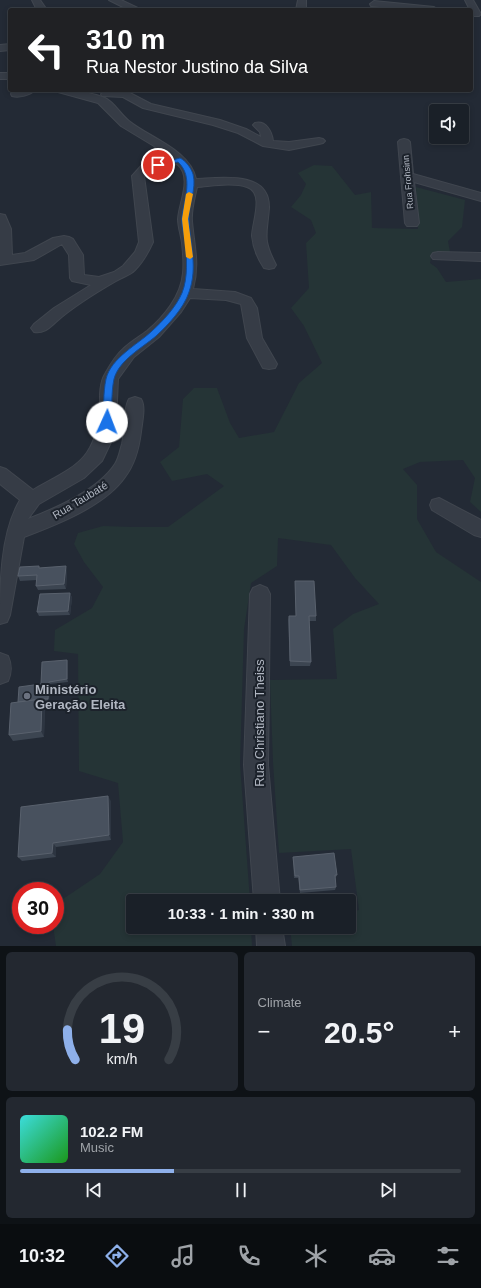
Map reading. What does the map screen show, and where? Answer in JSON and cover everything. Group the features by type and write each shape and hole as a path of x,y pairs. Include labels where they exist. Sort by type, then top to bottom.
{"street":[{"path":"113,0 132,8"},
{"path":"469,0 476,14"},
{"path":"374,3 417,8"},
{"path":"16,94 23,92"},
{"path":"78,92 106,95 124,94 134,98 141,104 216,122 242,131 263,142 289,146 319,141"},
{"path":"0,615 2,595 10,567 15,532 20,515 32,499 78,473 96,456 103,440 107,422 110,379 119,364 128,354 154,333 182,301 186,293 190,274 185,219 191,183 189,173 185,165 180,160 125,124 106,95"},
{"path":"259,125 268,134 268,140 263,142"},
{"name":"Rua Frohsinn","path":"404,142 412,223"},
{"path":"39,328 75,300 120,275 136,262 143,251 146,242 138,176 140,171 146,168 180,160"},
{"path":"407,176 481,197"},
{"path":"191,183 243,184 253,185 257,189 261,196 262,205 259,234 260,245 269,265"},
{"path":"0,218 7,232 2,263 29,257 58,241 64,240 68,242 76,255 77,278 95,281 120,275"},
{"path":"438,256 481,257"},
{"path":"186,293 241,298 247,302 252,333 269,364"},
{"name":"Rua Taubaté","path":"15,532 40,523 96,493 115,478 127,458 132,441 135,402"},
{"path":"0,474 32,499"},
{"path":"439,505 481,529"},
{"name":"Rua Christiano Theiss","path":"260,594 256,766 266,894"},
{"path":"0,663 0,674"},
{"path":"270,934 271,946"}],"shaded area":[{"path":"314,165 332,166 355,195 371,192 372,228 418,229 416,187 465,200 462,227 448,241 450,252 432,254 430,263 437,268 446,282 481,279 481,512 470,502 475,478 463,460 420,462 403,469 417,485 417,519 436,552 481,582 481,946 292,946 291,934 356,934 356,911 359,910 351,849 279,853 273,762 270,680 337,679 333,629 353,614 379,604 355,578 331,545 278,538 277,566 251,583 244,629 240,764 249,894 126,894 126,934 251,934 252,946 56,946 54,934 64,934 64,898 100,874 123,842 118,783 79,771 78,654 54,651 55,630 92,608 103,587 84,562 74,544 78,533 103,526 168,527 224,486 207,474 172,481 160,462 179,447 183,399 194,388 217,388 230,423 239,438 274,432 299,383 322,363 304,326 291,308 309,288 306,243 316,233 311,220 291,207 301,195 306,184 298,173"}],"building":[{"path":"39,566 39,568 66,566 64,584 36,586 37,575 18,576 20,567"},
{"path":"295,581 314,581 316,616 309,616 311,662 290,661 289,616 296,616"},
{"path":"70,593 68,611 37,612 40,594"},
{"path":"67,660 67,679 49,682 48,699 18,702 19,687 41,684 42,662"},
{"path":"42,699 41,731 9,735 11,703"},
{"path":"108,796 109,835 53,843 52,853 18,857 21,807"},
{"path":"334,853 337,875 335,875 336,887 300,890 299,876 295,876 293,857"}],"slow traffic":[{"path":"189,194 185,219 190,257"}],"place":[{"name":"Ministério Geração Eleita","path":"27,696"}],"route":[{"path":"107,422 110,379 119,364 128,354 154,333 176,309 186,293 190,274 189,243 185,219 191,183 189,173 185,165 180,160 158,165"}]}
